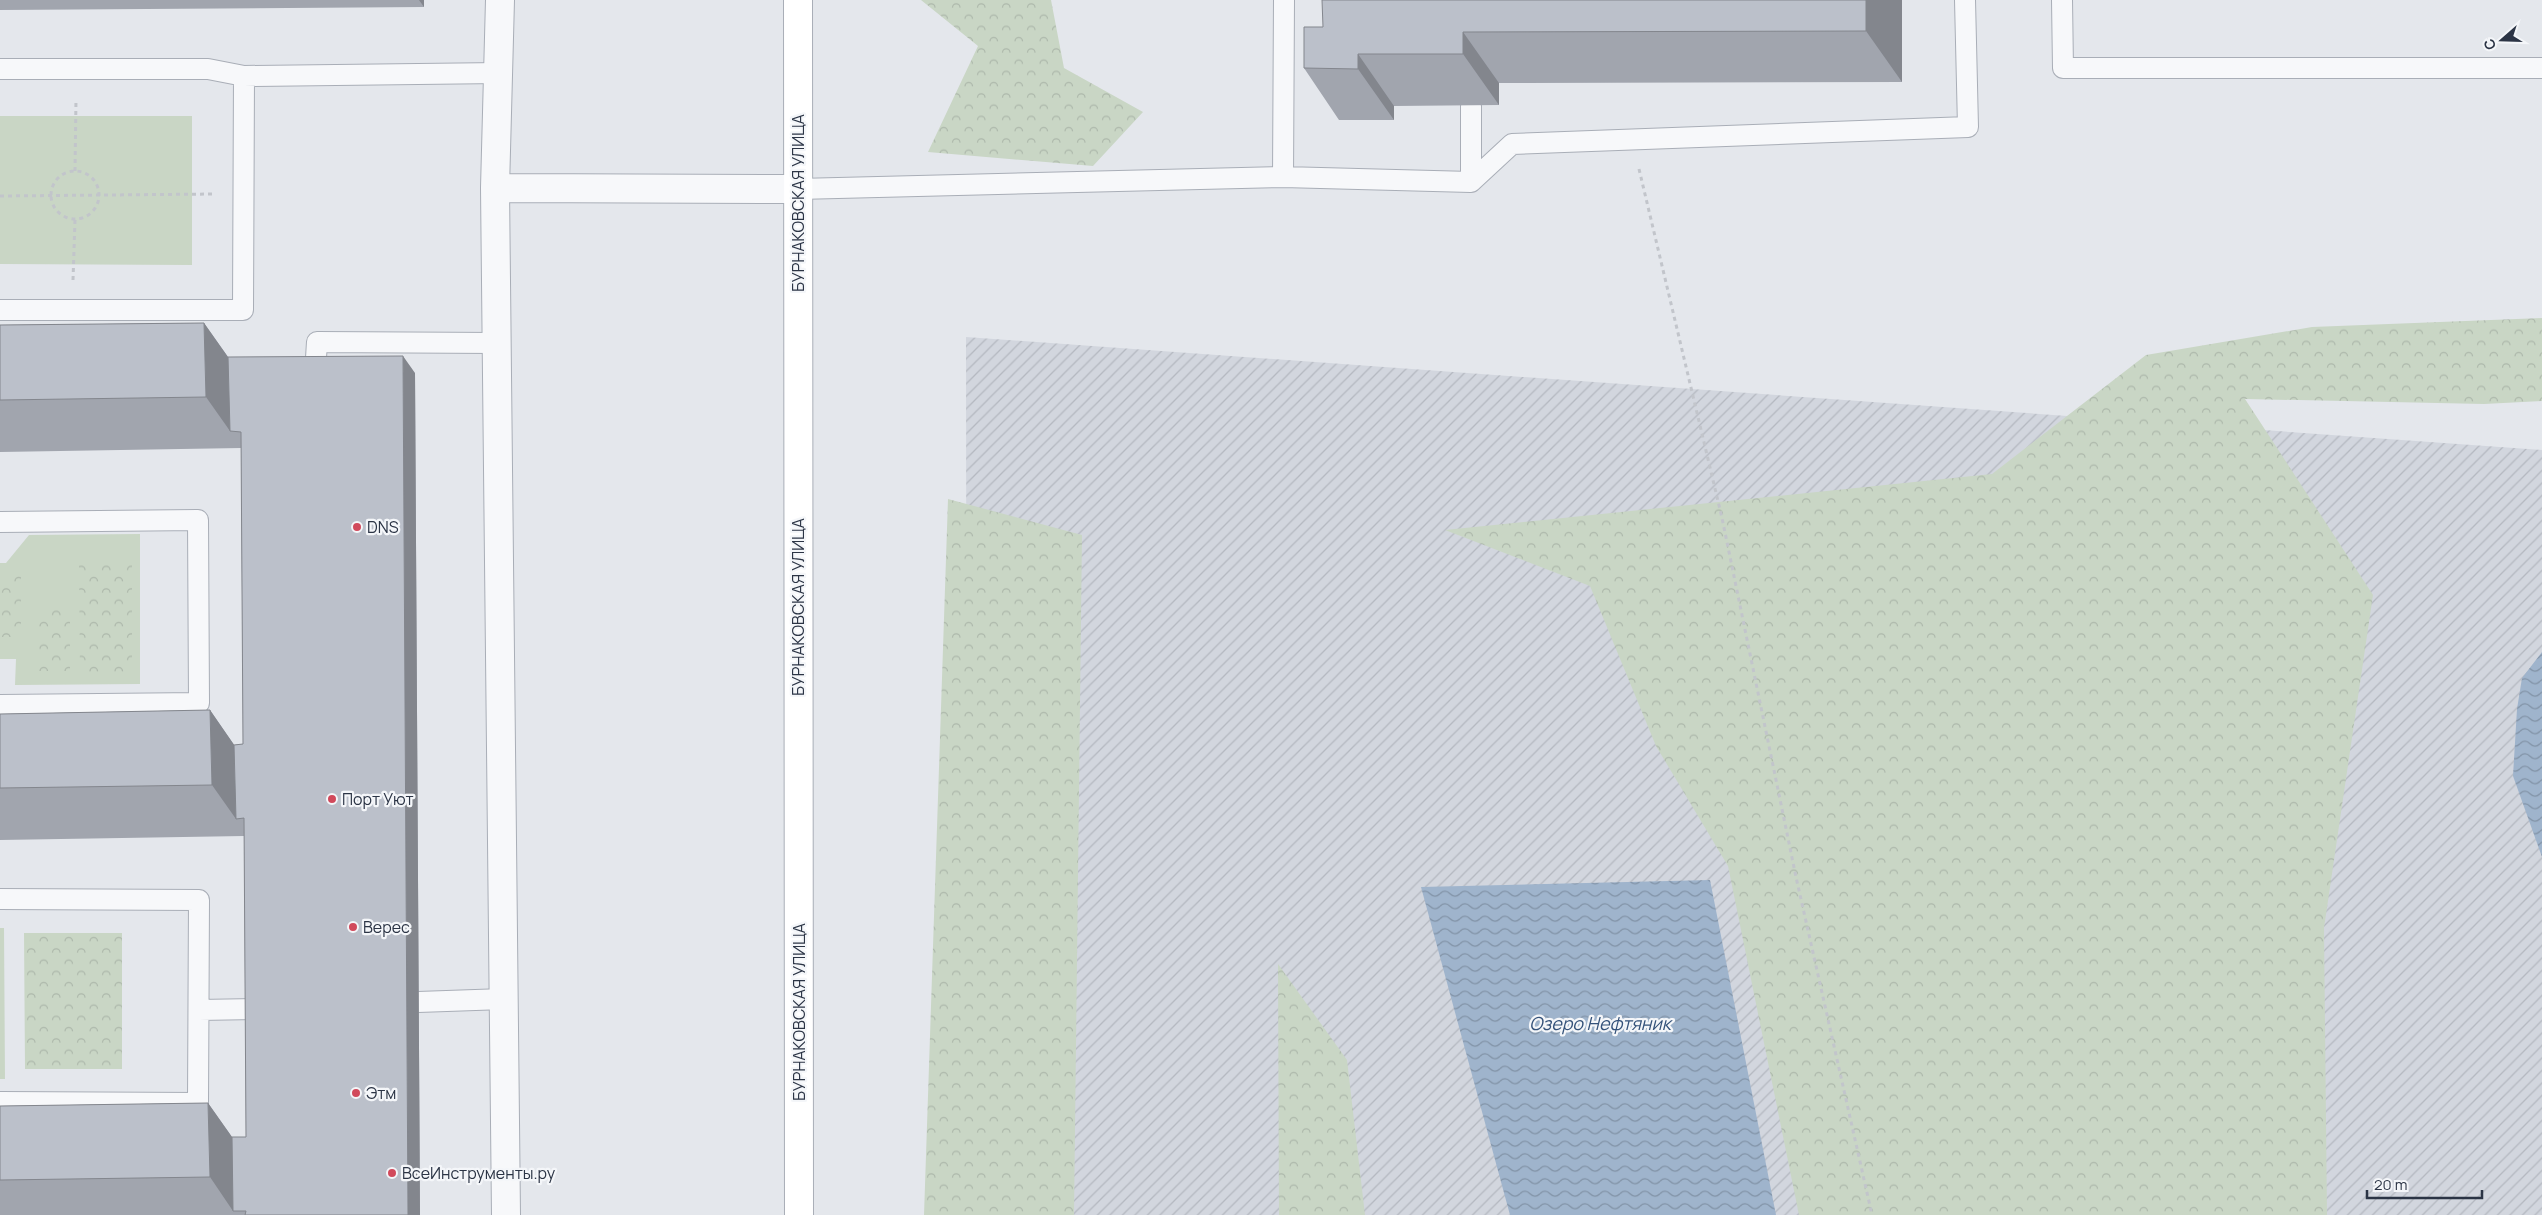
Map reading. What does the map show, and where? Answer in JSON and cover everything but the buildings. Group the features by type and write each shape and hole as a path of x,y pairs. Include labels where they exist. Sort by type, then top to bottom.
{"main road":[{"name":"БУРНАКОВСКАЯ УЛИЦА","path":"798,0 799,1215"}],"street":[{"path":"500,0 500,73 495,188 506,1215"},
{"path":"495,188 798,189"}],"lane":[{"path":"1283,177 1284,0"},
{"path":"798,189 1283,177 1471,182 1512,144 1968,127 1964,0"},
{"path":"2062,0 2063,68 2542,68"},
{"path":"0,69 208,69 244,76 500,73"},
{"path":"0,310 243,310 244,76"},
{"path":"1471,106 1471,182"},
{"path":"314,374 317,342 497,343"},
{"path":"0,522 198,520 200,703 0,705"},
{"path":"0,899 199,900 198,1103 0,1102"},
{"path":"418,1002 504,999"},
{"path":"199,1010 257,1009"}],"path":[{"path":"75,171 77,69"},
{"path":"1632,139 1722,518 1796,877 1872,1215"},
{"path":"75,171 87,174 94,180 99,196 98,205 92,212 84,218 75,220 66,218 58,212 53,205 51,196 57,180 63,174 75,171"},
{"path":"0,196 243,194"},
{"path":"72,311 75,220"}],"shaded area":[{"path":"966,337 2542,450 2542,1215 967,1215"}],"green space":[{"path":"921,0 1051,0 1064,68 1143,112 1093,166 928,152 978,46"},
{"path":"0,116 192,116 192,265 0,264"},
{"path":"2542,318 2542,401 2484,404 2245,399 2373,595 2324,928 2327,1215 1799,1215 1728,866 1656,746 1590,586 1445,530 1992,474 2146,355 2312,327"},
{"path":"948,499 1082,535 1074,1215 924,1215"},
{"path":"140,534 140,684 15,685 16,659 0,659 0,637 20,637 21,574 0,574 0,563 6,563 29,535"},
{"path":"79,560 132,560 132,677 80,677"},
{"path":"0,574 21,574 21,637 0,637"},
{"path":"37,610 70,610 70,671 37,671"},
{"path":"0,928 4,928 5,1079 0,1079"},
{"path":"24,933 122,933 122,1069 25,1069"},
{"path":"1278,964 1347,1060 1365,1215 1279,1215"}],"water":[{"path":"2542,652 2542,857 2513,776 2517,709 2522,678"},
{"name":"Озеро Нефтяник","path":"1710,880 1776,1215 1510,1215 1421,887"}],"place":[{"name":"DNS","path":"357,527"},
{"name":"Порт Уют","path":"332,799"},
{"name":"Верес","path":"353,927"},
{"name":"Этм","path":"356,1093"},
{"name":"ВсеИнструменты.ру","path":"392,1173"}]}
